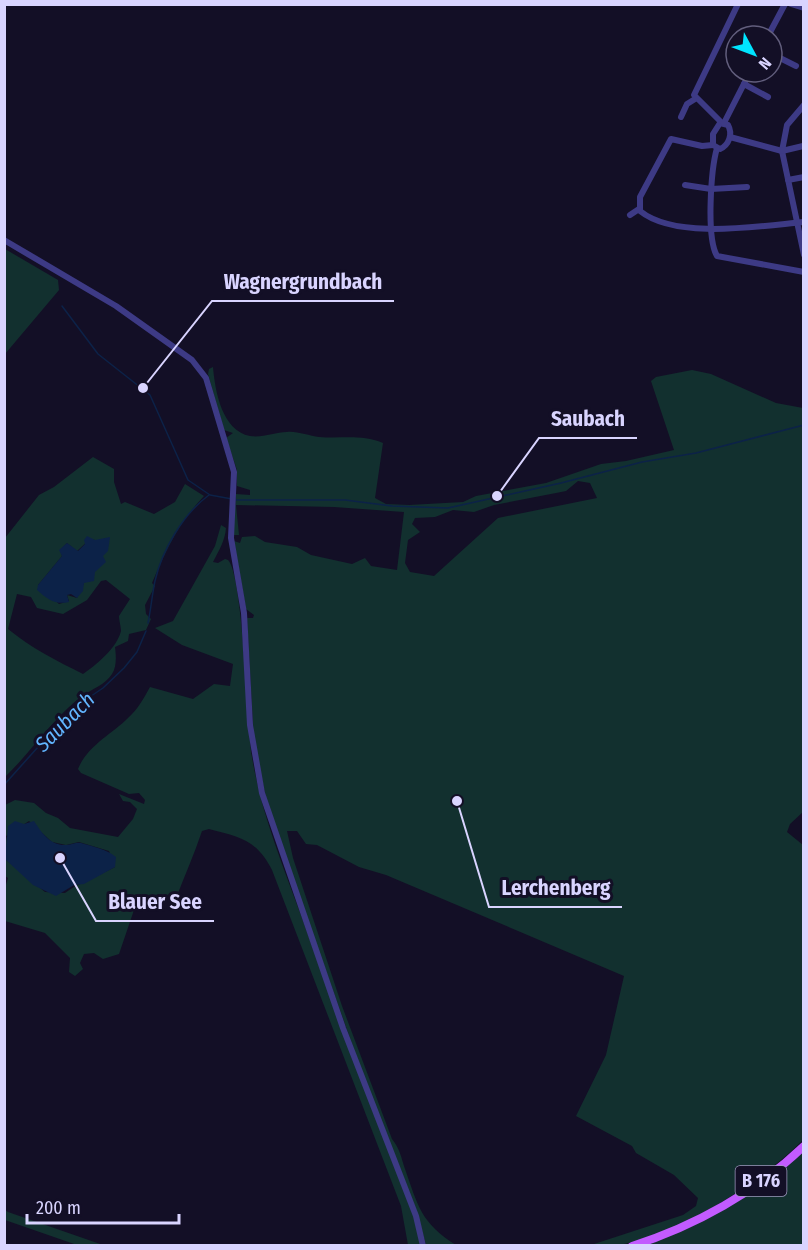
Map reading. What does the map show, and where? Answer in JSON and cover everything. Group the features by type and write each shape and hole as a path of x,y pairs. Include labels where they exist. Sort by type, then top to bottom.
{"main road":[{"name":"B 176","path":"632,1245 684,1226 728,1203 762,1180 804,1146"}],"street":[{"path":"695,99 696,87 738,4"},
{"path":"774,24 785,4"},
{"path":"791,4 804,8"},
{"path":"784,60 796,66"},
{"path":"768,97 744,84 723,123 714,131 715,147 711,189 713,247 717,256 804,272"},
{"path":"681,117 687,104 695,99"},
{"path":"639,209 640,197 670,139 715,147 725,146 730,137 730,127 695,99"},
{"path":"804,105 788,125 782,151 800,223 804,255"},
{"path":"730,137 782,151 803,146"},
{"path":"788,180 804,177"},
{"path":"685,185 711,189 747,187"},
{"path":"630,215 639,209"},
{"path":"639,209 662,222 712,229 800,223"},
{"path":"4,240 99,295 196,364 209,385 232,464 231,538 244,613 250,725 257,771 280,851 343,1028 416,1216 423,1245"}],"green space":[{"path":"5,249 58,280 59,290 5,354"},
{"path":"213,367 222,409 240,433 264,436 291,432 319,437 351,437 383,443 375,498 386,504 463,502 476,496 546,483 601,464 674,450 651,381 656,377 692,370 711,374 776,403 803,408 804,811 790,824 787,832 803,845 803,1140 765,1173 742,1189 693,1218 643,1239 616,1246 591,1245 683,1215 696,1206 698,1198 674,1175 636,1153 632,1146 576,1116 606,1055 624,976 386,875 359,867 317,845 306,844 297,831 287,831 293,858 342,1006 392,1139 400,1153 409,1182 422,1213 435,1229 456,1245 426,1245 416,1209 361,1069 269,811 254,742 247,618 253,618 254,615 246,609 234,541 240,543 242,537 255,536 265,542 297,547 311,555 352,564 365,558 371,566 397,570 404,512 334,507 236,505 239,535 233,535 236,494 250,495 250,490 237,486 237,470 226,438 233,433 224,430 208,374 209,369","holes":["578,481 590,483 597,498 498,518 434,576 410,572 405,563 408,540 420,532 412,524 415,518 435,517 453,510 474,512 494,505 566,491"]},
{"path":"93,457 114,469 114,482 121,504 125,502 154,514 175,502 185,484 204,496 180,526 157,571 152,583 155,586 145,605 146,614 151,619 146,630 129,634 128,641 115,647 114,671 109,678 71,705 5,777 5,538 39,495 54,487","holes":["90,539 95,540 84,583 77,598 67,595 69,601 59,604 38,585 62,556 60,550 67,543 77,551","106,580 130,599 119,616 121,631 115,644 100,661 83,674 35,648 8,629 17,594 31,597 37,608 63,614 87,600 101,581"]},
{"path":"221,525 226,528 225,533 213,562 228,560 233,571 241,620 252,757 261,798 280,859 329,994 416,1221 421,1245 408,1245 401,1206 272,870 254,846 230,835 209,829 202,831 175,901 142,898 134,910 119,954 103,959 94,953 84,954 80,963 83,969 75,976 69,972 70,958 45,933 5,921 5,888 8,878 5,876 5,859 45,892 65,893 115,867 109,851 79,842 66,845 52,842 29,821 6,836 8,846 5,852 5,805 15,800 34,803 70,828 118,837 133,819 137,809 130,802 123,801 119,794 144,804 145,800 139,793 129,794 81,773 78,769 87,754 132,715 150,687 193,699 214,684 230,686 233,664 182,645 155,628 173,621 215,546"},
{"path":"803,1151 803,1245 642,1246 707,1217 748,1195"},
{"path":"5,1210 103,1245 77,1245 5,1220"}],"water":[{"path":"87,536 95,540 110,537 108,551 103,556 106,562 95,572 94,581 84,583 83,591 77,598 71,594 67,595 69,602 64,603 49,599 37,590 38,585 62,556 59,550 67,543 78,551 85,544 84,540"},
{"path":"15,821 24,824 34,821 43,834 51,841 61,845 81,843 109,852 116,857 115,867 84,884 74,885 56,896 33,885 5,859 8,826"}],"waterway":[{"path":"62,306 98,354 150,395 188,480 210,495 232,499"},
{"name":"Saubach","path":"236,500 345,500 392,506 448,508 642,462 696,453 804,425"},
{"name":"Saubach","path":"148,623 158,569 168,545 182,522 209,495"},
{"name":"Saubach","path":"4,785 72,709 103,688 124,668 137,652 146,631"}],"place":[{"name":"Wagnergrundbach","path":"143,388"},
{"name":"Saubach","path":"497,496"},
{"name":"Lerchenberg","path":"457,801"},
{"name":"Blauer See","path":"60,858"}]}
